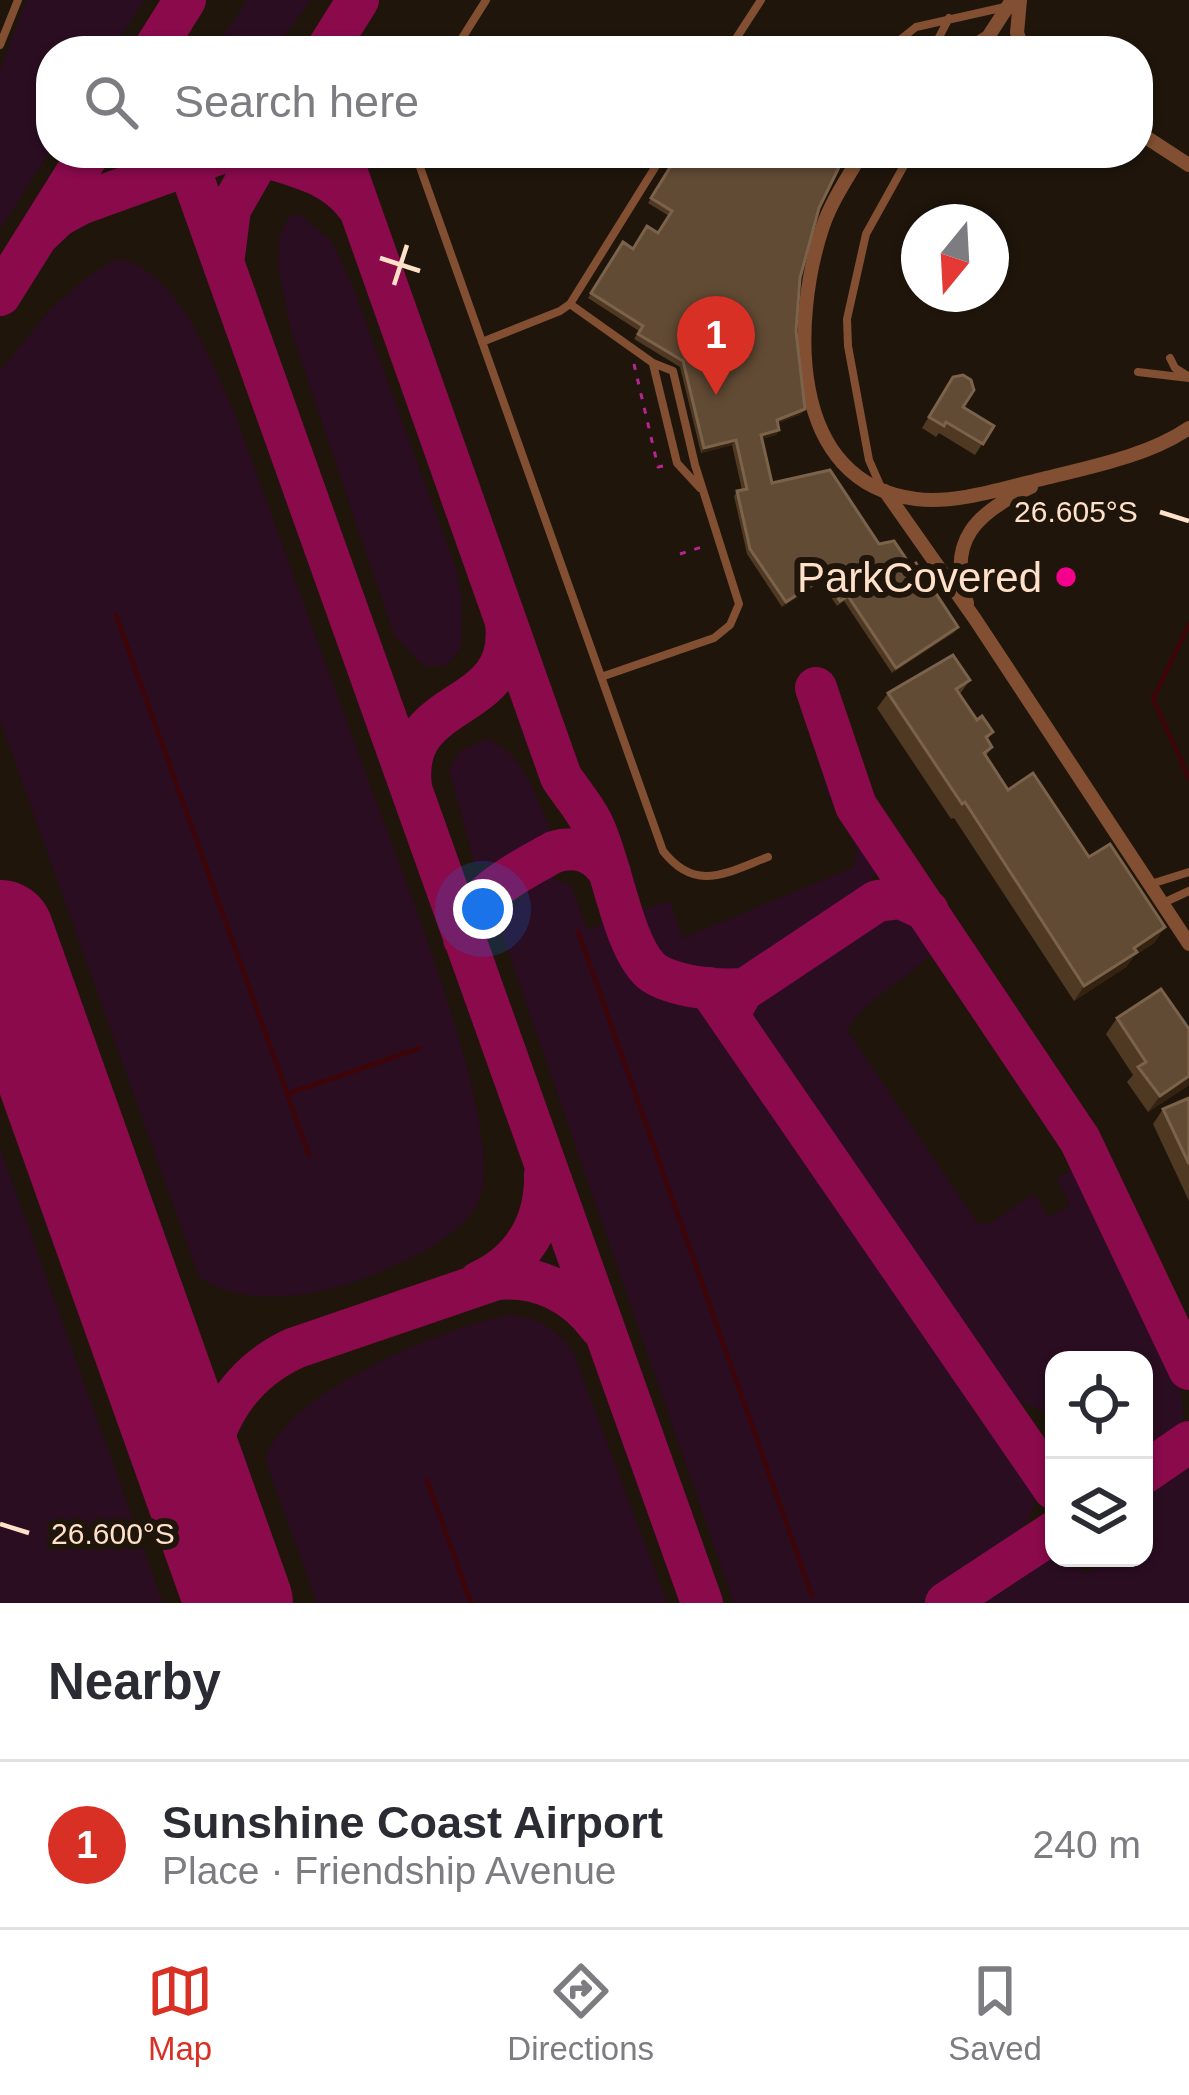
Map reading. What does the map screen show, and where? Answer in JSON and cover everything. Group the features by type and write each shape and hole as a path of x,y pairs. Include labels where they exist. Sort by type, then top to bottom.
{"street":[{"path":"989,36 1013,2"},
{"path":"1013,2 1018,36"},
{"path":"1153,144 1189,165"},
{"path":"854,168 822,228 807,296 806,362 810,402 822,436 856,472 885,491 914,499 949,498 1059,475 1152,447 1189,428"},
{"path":"975,619 960,574 968,533 1003,500 1059,475"},
{"path":"885,491 1189,944"}],"lane":[{"path":"0,45 18,0"},
{"path":"463,36 486,0"},
{"path":"740,36 760,0"},
{"path":"905,36 916,27 997,11 1013,2"},
{"path":"940,36 950,17"},
{"path":"420,168 663,850 675,866 701,877 768,857"},
{"path":"482,342 570,304 655,168"},
{"path":"885,491 869,460 847,319 866,234 903,168"},
{"path":"570,304 653,363 673,371 739,604 730,625 714,638 602,677"},
{"path":"1170,358 1189,377"},
{"path":"653,363 677,463 704,492"},
{"path":"1138,372 1189,377"},
{"path":"1150,884 1189,872"},
{"path":"1162,904 1189,891"}],"path":[{"path":"633,357 658,467 670,465"},
{"path":"680,554 708,545"}],"shaded area":[{"path":"26,0 144,0 121,36 36,36 39,168 0,229 0,71"},
{"path":"247,0 311,0 284,36 224,36"},
{"path":"299,214 331,241 352,284 456,569 462,601 461,649 445,666 424,666 394,635 291,331 278,265 279,238 289,216"},
{"path":"117,259 139,266 175,299 204,345 235,414 442,982 476,1106 483,1157 481,1194 464,1221 405,1261 354,1282 309,1293 240,1294 199,1277 0,720 0,371 49,311 87,277"},
{"path":"486,739 519,765 552,833 506,859 475,864 449,770 459,752"},
{"path":"817,774 874,856 877,866 870,887 742,974 689,970 664,960 640,911 670,901 683,938 852,868 857,850"},
{"path":"550,877 571,885 587,929 614,920 628,957 653,987 705,1000 1030,1477 1035,1506 1018,1537 921,1603 734,1603 498,922"},
{"path":"899,911 917,919 936,947 872,1001 848,1032 978,1224 991,1223 1033,1194 1049,1217 1070,1206 1057,1179 1079,1164 1176,1375 1181,1423 1153,1447 1153,1351 1045,1351 1045,1412 993,1385 752,1033 748,1013 752,1002 880,915"},
{"path":"0,1148 163,1603 0,1603"},
{"path":"510,1315 546,1326 573,1352 667,1603 317,1603 266,1462 277,1437 331,1389 369,1368 448,1333"},
{"path":"1189,1460 1189,1603 973,1603 1045,1555 1045,1567 1080,1567 1085,1574 1096,1567 1153,1567 1153,1483"}],"building":[{"path":"670,168 839,168 819,208 800,278 796,331 805,409 777,420 779,430 761,435 772,483 830,470 879,544 894,541 911,566 916,563 958,627 896,668 848,596 840,601 824,577 786,602 750,549 737,491 747,489 736,440 704,448 683,361 638,334 643,326 591,293 623,242 633,249 647,226 658,233 672,211 651,198"},
{"path":"963,375 974,390 963,407 994,426 983,444 929,417 953,377"},
{"path":"953,655 970,680 956,689 977,720 982,716 993,732 986,737 992,747 984,753 1008,790 1033,773 1089,857 1110,844 1165,927 1134,948 1137,952 1084,986 888,693"},
{"path":"1161,989 1189,1029 1189,1076 1160,1096 1138,1067 1146,1062 1117,1018"},
{"path":"1189,1098 1189,1164 1163,1109"}],"waterway":[{"path":"116,615 309,1155"},
{"path":"1189,624 1153,699 1189,778"},
{"path":"578,931 812,1596"},
{"path":"287,1094 420,1048"},
{"path":"427,1480 471,1603"}],"taxiway":[{"path":"162,36 185,0"},
{"path":"335,36 358,0"},
{"path":"0,295 80,168"},
{"path":"37,236 80,204 180,168"},
{"path":"189,168 702,1603"},
{"path":"224,256 230,209 253,168"},
{"path":"299,168 336,185 357,206"},
{"path":"345,168 561,777 599,839 631,940 649,969 668,980 710,989 746,988"},
{"path":"411,787 412,757 422,735 494,675 505,653 506,623"},
{"path":"816,688 856,806 1080,1140 1189,1369"},
{"path":"464,939 466,924 484,898 554,852 586,852 610,873"},
{"path":"732,1009 742,991 877,901 901,898 928,911"},
{"path":"709,988 1045,1476"},
{"path":"479,1282 508,1264 529,1239 541,1209 545,1174"},
{"path":"240,1603 211,1516 206,1479 215,1433 225,1411 255,1374 295,1348 497,1279 527,1280 555,1289 600,1327"},
{"path":"1153,1467 1189,1442"},
{"path":"946,1603 1045,1538"}],"runway":[{"path":"0,934 239,1603"}],"place":[{"name":"Sunshine Coast Airport","path":"716,395"},
{"name":"ParkCovered","path":"1066,577"}]}
